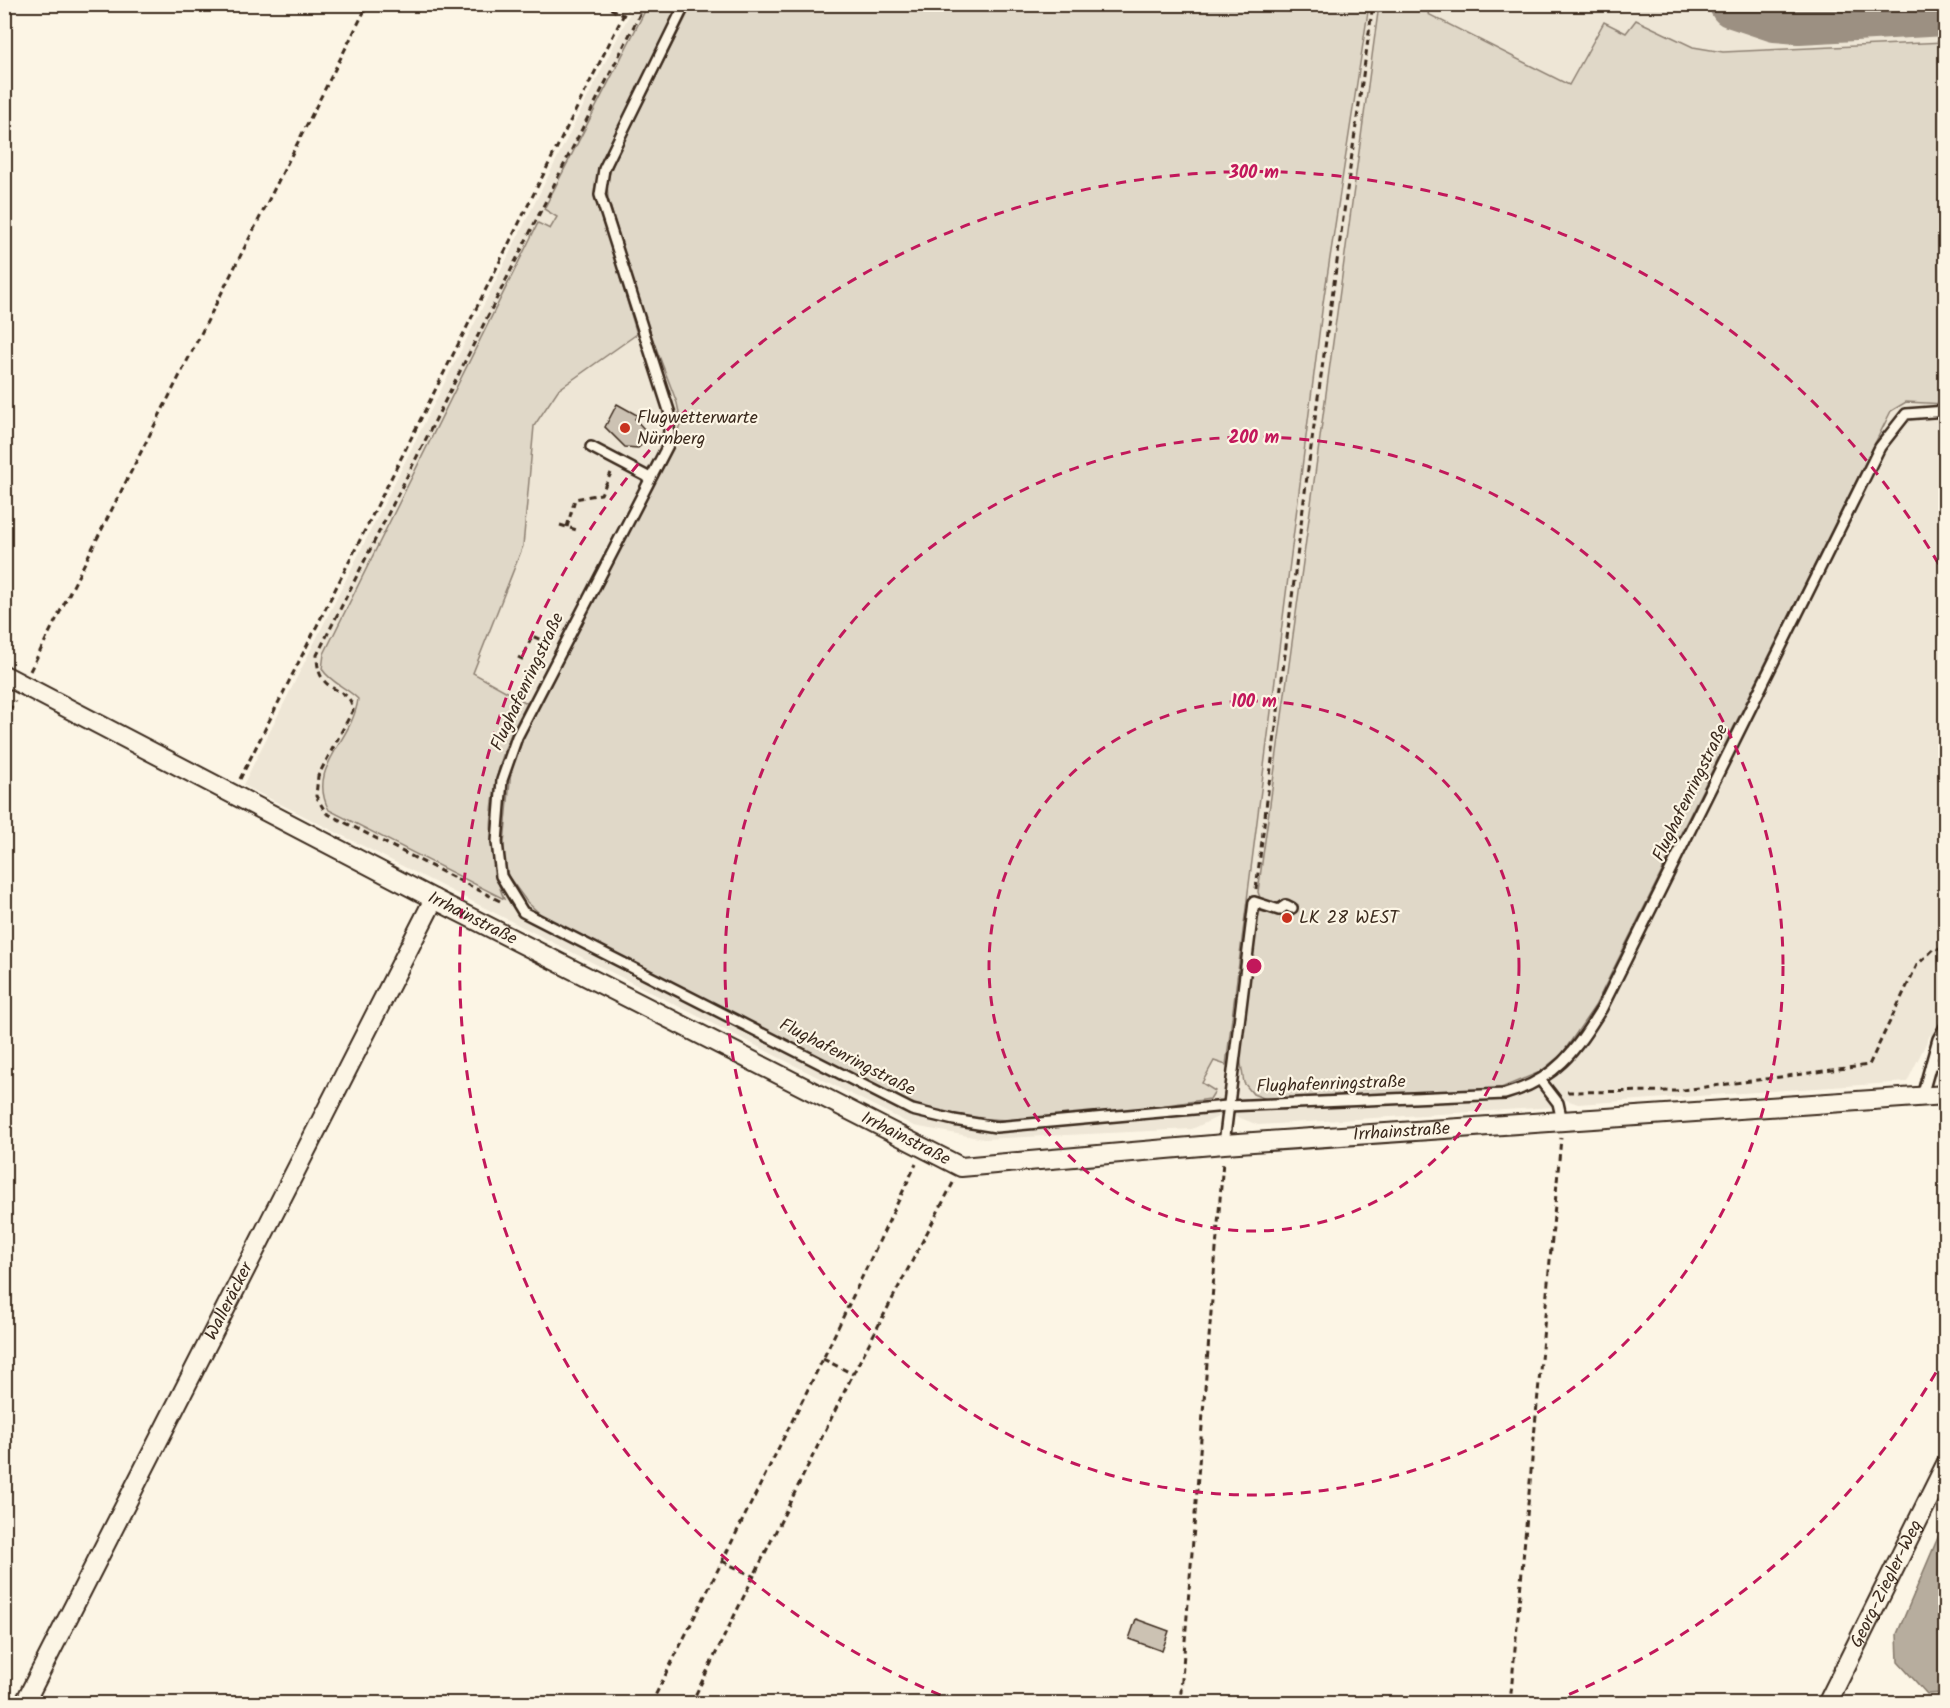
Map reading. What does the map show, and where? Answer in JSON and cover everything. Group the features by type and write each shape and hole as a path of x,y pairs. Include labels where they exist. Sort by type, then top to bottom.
{"street":[{"name":"Irrhainstraße","path":"4,675 434,899 961,1167 1224,1144 1946,1095"},
{"name":"Walleräcker","path":"24,1704 434,899"},
{"name":"Georg-Ziegler-Weg","path":"1827,1704 1946,1464"}],"lane":[{"name":"Flughafenringstraße","path":"685,4 604,169 600,195 670,414 668,445 517,737 502,780 497,842 501,876 523,912 912,1110 996,1127 1227,1106 1504,1094 1541,1081 1560,1066 1602,1008 1880,447 1906,414 1946,411"},
{"path":"591,447 650,478"},
{"path":"1224,1144 1254,902 1279,910 1286,905 1292,908"},
{"path":"1922,1096 1946,1025"},
{"path":"1931,1064 1946,1064"},
{"path":"1541,1081 1558,1103 1562,1121"}],"path":[{"path":"4,720 368,4"},
{"path":"602,4 623,15"},
{"path":"232,794 628,4"},
{"path":"523,912 326,813 316,796 318,776 353,710 352,702 347,695 325,685 317,671 317,655 645,4"},
{"path":"1254,902 1307,477 1373,4"},
{"path":"567,527 575,499 601,494 617,461"},
{"path":"560,525 580,531"},
{"path":"518,657 522,659 532,636 561,649"},
{"path":"1549,1092 1676,1091 1869,1065 1917,965 1935,948 1946,952"},
{"path":"1510,1704 1562,1121"},
{"path":"1180,1704 1224,1144"},
{"path":"651,1704 823,1359 923,1149"},
{"path":"691,1704 853,1374 961,1167"},
{"path":"823,1359 853,1374"},
{"path":"722,1561 755,1577"}],"shaded area":[{"path":"634,5 1945,5 1946,1041 1930,1035 1907,1082 1578,1104 1561,1098 1554,1107 1258,1125 1233,1115 1220,1116 1192,1129 984,1139 914,1126 243,785"},
{"path":"648,5 680,5 603,159 595,186 599,207 637,334 558,390 534,426 523,546 473,673 527,703 512,731 495,785 491,824 492,843 494,863 504,899 329,810 323,795 323,780 333,754 348,728 358,699 322,669 324,654 538,223 550,229 557,217 544,209"},
{"path":"692,5 1369,5 1323,303 1226,1065 1214,1061 1202,1083 1215,1091 1210,1099 1087,1116 1022,1121 975,1118 938,1111 905,1101 548,921 527,902 508,876 503,854 511,770 524,736 673,443 681,422 677,403 640,306 608,199 607,180 616,157"},
{"path":"1379,5 1432,5 1428,14 1569,85 1604,22 1626,33 1636,20 1693,47 1723,52 1945,42 1945,404 1906,402 1891,411 1595,1006 1562,1054 1540,1072 1501,1088 1335,1101 1266,1099 1253,1094 1244,1083 1239,1051 1254,930 1260,911 1281,916 1281,920 1288,925 1298,905 1283,899 1279,906 1260,898 1258,892"},
{"path":"1945,1521 1945,1693 1927,1694 1898,1662 1897,1634"}],"building":[{"name":"Flugwetterwarte Nürnberg","path":"617,404 637,415 635,419 645,430 645,442 638,448 625,447 605,427"},
{"path":"1136,1619 1169,1631 1162,1651 1129,1639"}],"taxiway":[{"path":"1733,4 1775,18 1799,20 1946,12"}],"place":[{"name":"Flugwetterwarte Nürnberg","path":"625,428"},
{"name":"LK 28 WEST","path":"1287,918"}]}
